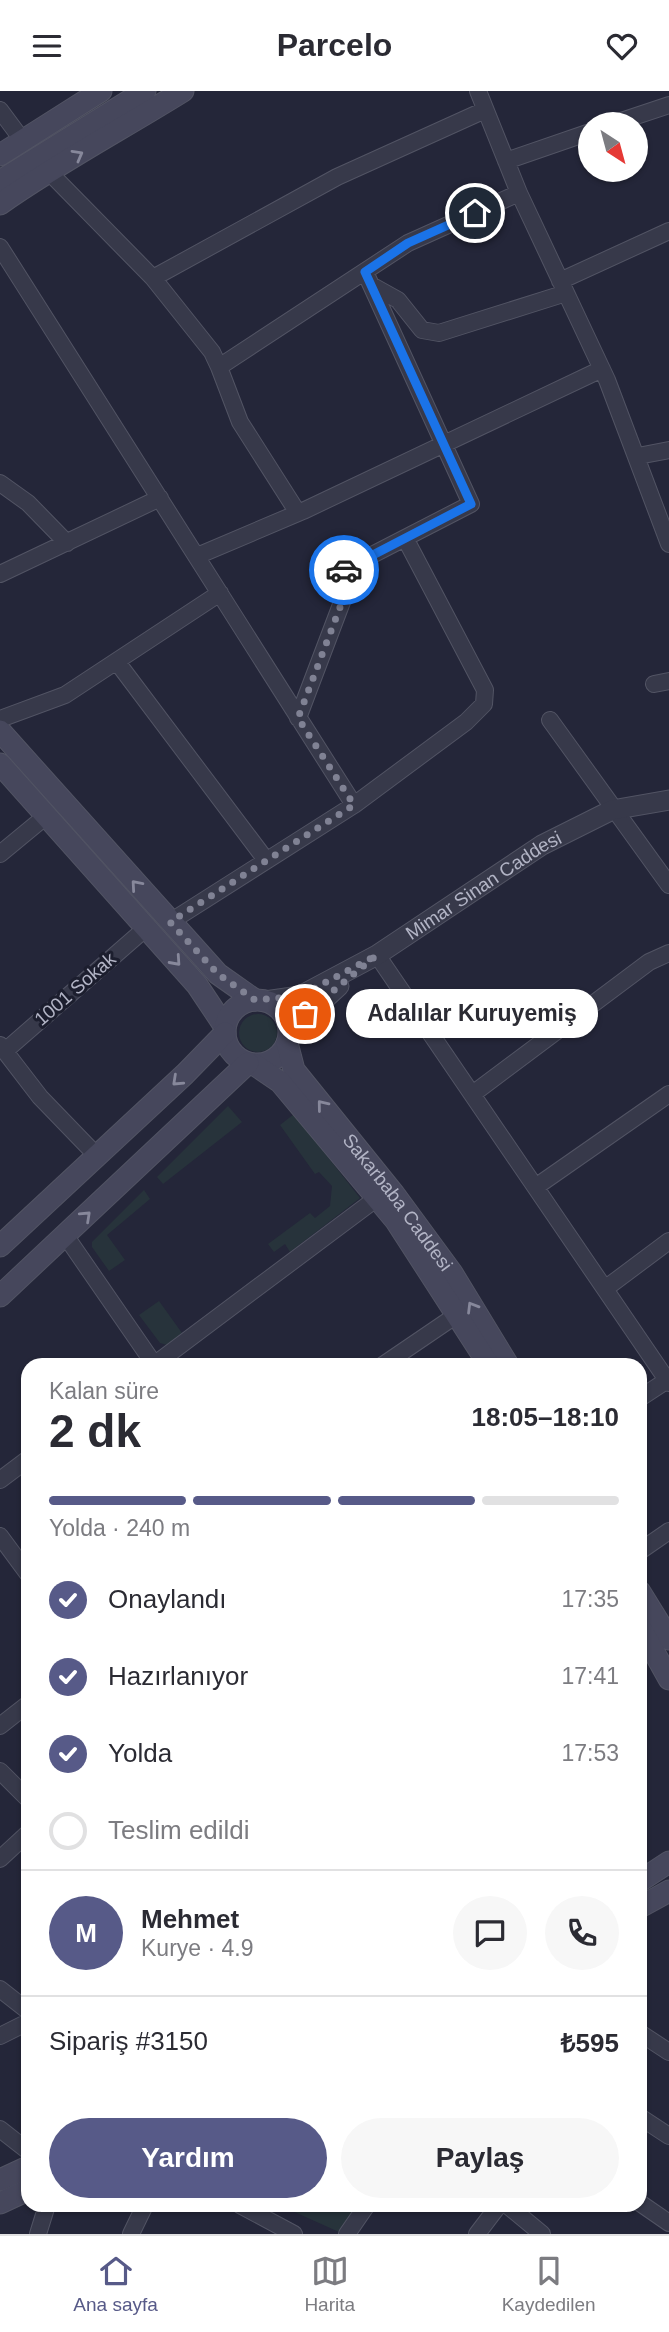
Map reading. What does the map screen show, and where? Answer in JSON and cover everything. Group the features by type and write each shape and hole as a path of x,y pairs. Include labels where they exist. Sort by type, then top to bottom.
{"main road":[{"path":"0,155 23,141 78,98 101,91"},
{"path":"0,181 145,91"},
{"path":"0,204 48,171 126,128 183,91"},
{"path":"0,731 218,974 282,1013 288,1038 275,1059 252,1064 0,1296"},
{"path":"0,764 197,985 225,1030 231,1052 252,1064"},
{"path":"0,1246 97,1156 225,1030 235,1009 260,1001"},
{"name":"Sakarbaba Caddesi","path":"288,1038 294,1070 394,1194 452,1273 504,1358"},
{"name":"Sakarbaba Caddesi","path":"252,1064 281,1082 377,1198 458,1314 485,1358"},
{"path":"647,1603 669,1639"},
{"path":"647,1640 669,1679"},
{"path":"647,1876 669,1862"},
{"path":"647,1903 669,1891"},
{"path":"0,2180 21,2170"},
{"path":"0,2203 21,2193"}],"street":[{"path":"478,91 519,193 602,369 638,456 668,540"},
{"path":"646,112 669,104"},
{"path":"0,110 23,141"},
{"path":"153,278 337,177 485,110"},
{"path":"506,161 578,136"},
{"path":"48,171 153,278 212,352 240,422 298,513"},
{"path":"219,367 368,278 408,243 519,193"},
{"path":"368,278 398,300 422,330 439,333 563,287 669,231"},
{"path":"0,247 354,805"},
{"path":"298,718 342,602 339,572 471,504 368,278"},
{"path":"197,556 298,513 602,369"},
{"path":"638,456 669,450"},
{"path":"0,483 28,503 66,543"},
{"path":"0,574 159,498"},
{"path":"170,922 354,805 466,722 484,704 485,690 405,538"},
{"path":"0,719 65,695 220,593"},
{"path":"117,663 266,860"},
{"path":"551,720 612,810 669,885"},
{"name":"Mimar Sinan Caddesi","path":"260,1001 300,996 377,955 542,845 612,810 669,800"},
{"path":"0,853 46,816"},
{"name":"1001 Sokak","path":"2,1049 146,928"},
{"path":"474,1093 649,962 669,953"},
{"path":"288,1038 326,996 377,955 474,1093 668,1381 647,1394"},
{"path":"2,1049 40,1097 97,1156"},
{"path":"537,1186 669,1094"},
{"path":"163,1358 377,1198"},
{"path":"65,1235 149,1358"},
{"path":"607,1288 669,1241"},
{"path":"393,1358 458,1314"},
{"path":"0,1480 21,1464"},
{"path":"647,1546 669,1531"},
{"path":"0,1536 21,1564"},
{"path":"0,1725 21,1709"},
{"path":"0,1772 21,1793"},
{"path":"0,1860 21,1840"},
{"path":"0,1989 21,2006"},
{"path":"0,2036 21,2026"},
{"path":"647,2038 669,2052"},
{"path":"647,2122 669,2136"},
{"path":"0,2129 21,2146"},
{"path":"647,2208 669,2223"},
{"path":"38,2234 45,2212"},
{"path":"131,2234 142,2212"},
{"path":"253,2212 295,2234"},
{"path":"347,2234 362,2212"},
{"path":"477,2234 494,2212"},
{"path":"515,2212 542,2234"}],"shaded area":[{"path":"258,1014 272,1019 277,1033 272,1047 258,1052 244,1047 239,1033 244,1019"},
{"path":"228,1106 242,1122 163,1184 157,1177"},
{"path":"294,1114 360,1198 290,1252 285,1244 274,1252 268,1244 310,1213 315,1218 330,1206 332,1186 319,1172 315,1174 280,1125"},
{"path":"144,1190 150,1199 107,1235 125,1260 109,1271 92,1247 92,1242"},
{"path":"159,1301 182,1333 167,1345 160,1343 139,1315"},
{"path":"295,2212 354,2212 339,2232"}],"way so far":[{"path":"305,1014 377,955 300,996 284,1000 255,1000 218,974 170,922 354,805 298,718 342,602 339,572 344,570"}],"place":[{"name":"Adalılar Kuruyemiş","path":"305,1014"}],"route":[{"path":"344,570 471,504 365,272 408,243 475,213"}]}
